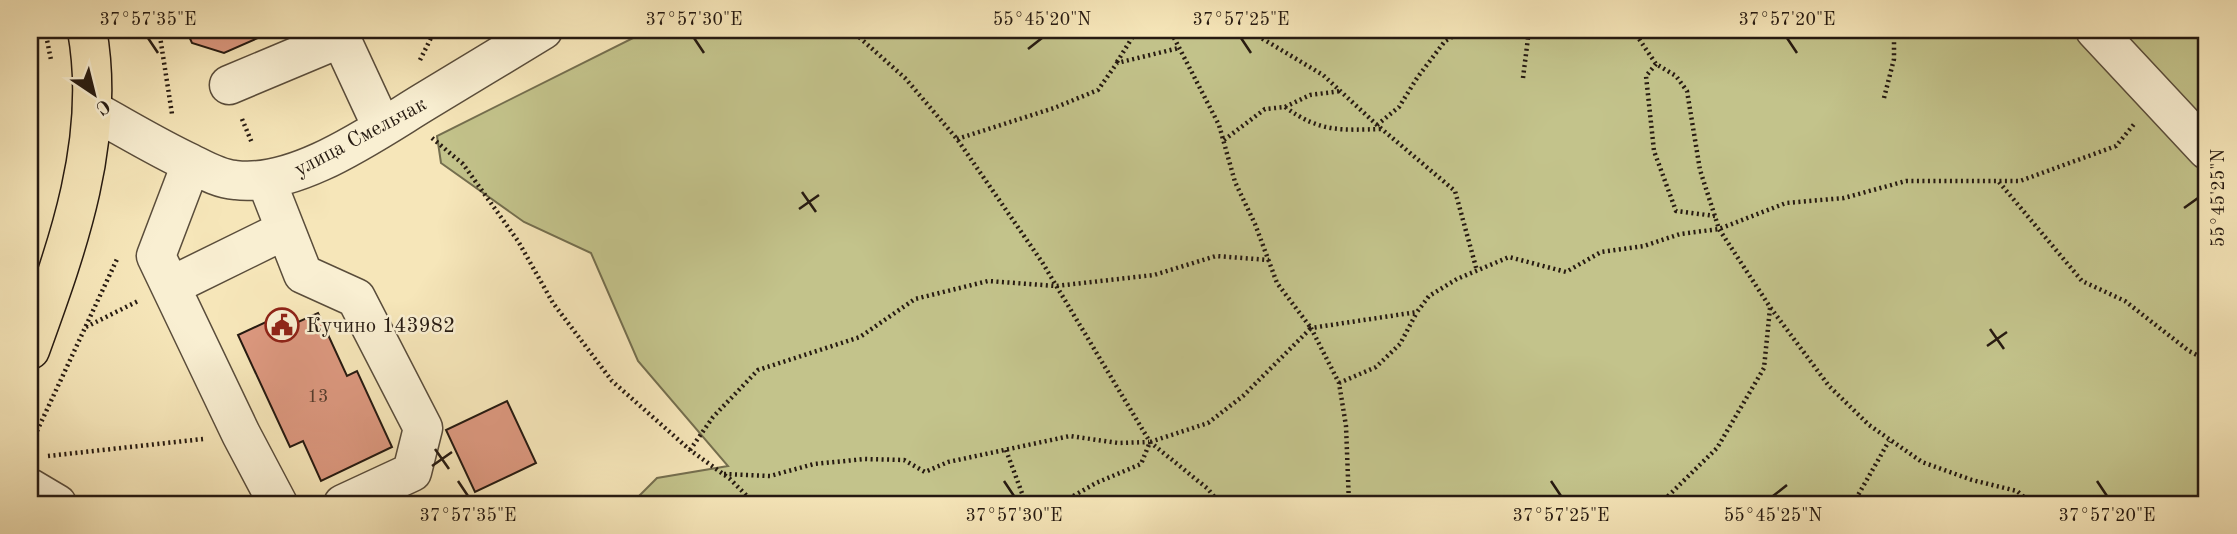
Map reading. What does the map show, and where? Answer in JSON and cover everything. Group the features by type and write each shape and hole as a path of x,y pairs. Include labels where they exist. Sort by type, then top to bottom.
{"main road":[{"path":"30,350 68,241 85,172 92,110 87,30"}],"street":[{"name":"улица Смельчак","path":"92,110 166,153 203,170 234,180 266,180 317,164 543,30"},
{"path":"2095,30 2207,150"},
{"path":"229,85 339,34 393,121"},
{"path":"191,164 156,256 241,434 278,504"},
{"path":"266,180 303,274 356,298 423,428 412,472 342,504"},
{"path":"171,286 285,230"},
{"path":"36,472 57,504"}],"path":[{"path":"159,30 173,117"},
{"path":"851,30 905,78 957,139 1056,286 1150,442 1208,489 1220,504"},
{"path":"957,139 1054,108 1098,90 1137,30"},
{"path":"1170,30 1219,125 1235,182 1255,223 1277,284 1311,328 1339,383 1346,426 1349,504"},
{"path":"1248,30 1323,75 1455,191 1477,271"},
{"path":"1377,125 1399,107 1445,41 1464,30"},
{"path":"1523,78 1529,30"},
{"path":"1633,30 1656,64 1676,76 1687,91 1700,170 1719,229 1770,307 1829,386 1889,441 1922,463 1972,480 2017,491 2032,504"},
{"path":"1884,98 1894,59 1894,30"},
{"path":"1117,62 1179,48"},
{"path":"1656,64 1646,76 1654,151 1676,211 1715,216"},
{"path":"229,85 266,180"},
{"path":"1224,140 1265,109 1285,107 1310,95 1341,91"},
{"path":"1339,383 1376,367 1400,344 1429,296 1508,257 1566,272 1601,252 1644,246 1680,234 1719,229 1786,203 1844,198 1906,181 2020,181 2116,146 2158,97"},
{"path":"1285,107 1306,122 1337,130 1383,130"},
{"path":"393,121 463,163 518,241 553,303 612,381 755,504"},
{"path":"1998,181 2082,281 2125,301 2189,351 2207,360"},
{"path":"30,446 118,256"},
{"path":"690,450 713,417 758,370 860,337 915,299 988,281 1056,286 1154,275 1216,256 1269,260"},
{"path":"85,327 171,286"},
{"path":"1660,504 1717,448 1764,368 1770,307"},
{"path":"721,473 770,475 814,464 865,459 904,460 925,472 948,462 1070,436 1118,443 1150,442 1208,423 1243,396 1311,328 1418,312"},
{"path":"36,472 241,434"},
{"path":"1853,504 1889,441"},
{"path":"1059,504 1096,483 1141,464 1150,442"},
{"path":"1006,450 1026,504"}],"green space":[{"path":"649,30 2207,30 2207,504 631,504 657,478 728,466 638,361 591,253 524,222 441,163 437,136"}],"building":[{"path":"186,30 276,30 224,53 192,43"},
{"path":"318,313 347,376 357,371 392,447 321,481 303,441 290,447 238,335 281,315 287,327"},
{"path":"507,401 536,463 475,492 446,430"}],"place":[{"name":"Кучино 143982","path":"282,325"}]}
